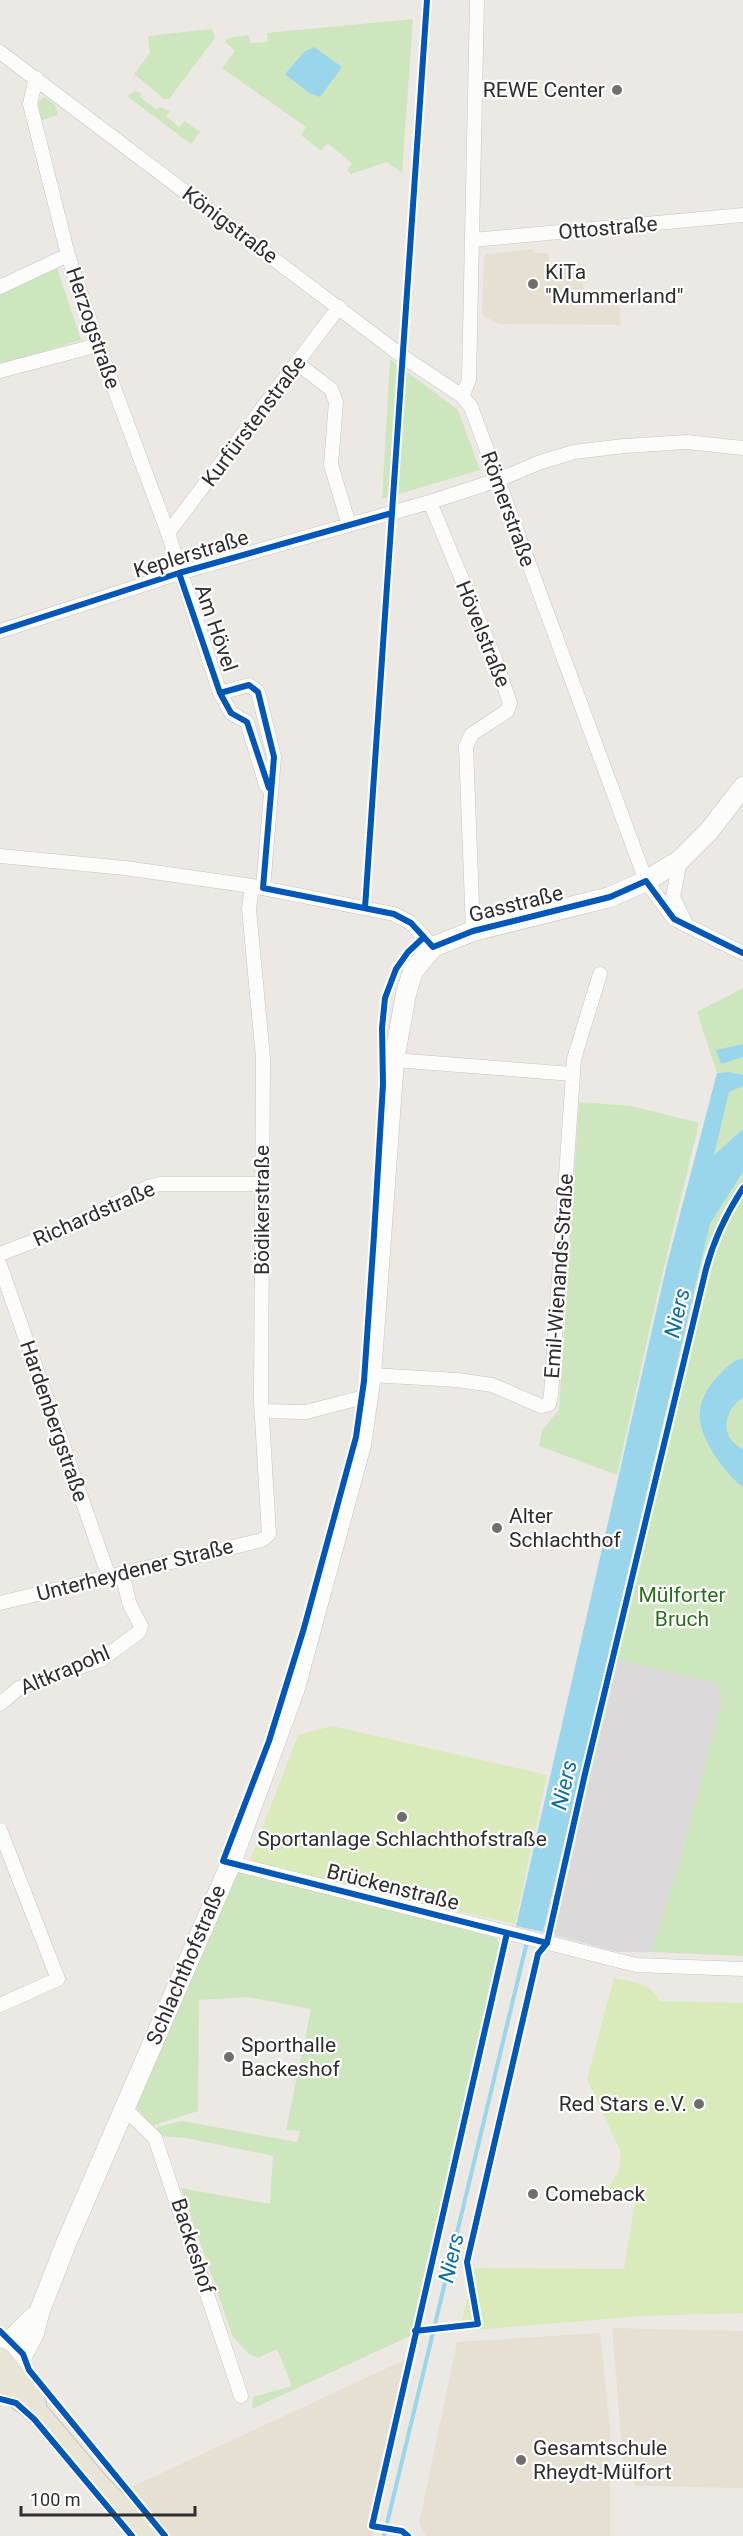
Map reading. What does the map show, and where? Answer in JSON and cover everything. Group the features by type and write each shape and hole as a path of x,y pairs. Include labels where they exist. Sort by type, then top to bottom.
{"main road":[{"name":"Gasstraße","path":"433,947 473,930 610,897 646,881 680,860 709,831 743,787"},
{"name":"Schlachthofstraße","path":"2,2367 23,2354 34,2333 40,2310 67,2241 231,1863 295,1688 361,1445 371,1375 394,1060 406,994 413,971 433,947"},
{"path":"2,2367 33,2397 37,2412 99,2485 149,2536"}],"street":[{"path":"462,396 469,380 477,0"},
{"name":"Königstraße","path":"0,52 402,356 462,396"},
{"name":"Herzogstraße","path":"36,78 30,104 68,255 98,345 168,533 180,573"},
{"name":"Ottostraße","path":"473,240 743,215"},
{"path":"0,287 68,255"},
{"name":"Kurfürstenstraße","path":"168,533 339,307"},
{"path":"0,371 98,345"},
{"path":"298,364 331,389 336,402 331,465 350,525"},
{"name":"Römerstraße","path":"462,396 471,407 646,881 674,919 743,953"},
{"name":"Keplerstraße","path":"0,631 180,573 498,480 538,463 574,452 687,442 743,448"},
{"name":"Hövelstraße","path":"430,501 495,659 510,703 507,711 472,734 466,746 473,930"},
{"name":"Am Hövel","path":"180,573 220,693 231,713 247,722 266,785 271,791"},
{"name":"Am Hövel","path":"220,693 249,685 258,692 274,757 258,887"},
{"path":"0,856 125,868 258,887 394,914 411,923 433,947"},
{"path":"680,860 673,897 687,927"},
{"name":"Bödikerstraße","path":"258,887 249,909 263,1058 262,1411 269,1534"},
{"name":"Emil-Wienands-Straße","path":"371,1375 457,1380 492,1386 541,1406 549,1404 574,1059 600,974"},
{"path":"394,1060 573,1074"},
{"name":"Richardstraße","path":"0,1254 54,1233 148,1187 160,1184 262,1184"},
{"name":"Hardenbergstraße","path":"0,1265 116,1576"},
{"path":"262,1411 306,1412 368,1396"},
{"name":"Unterheydener Straße","path":"0,1603 262,1540 269,1534"},
{"name":"Altkrapohl","path":"0,1704 19,1688 101,1660 140,1632 141,1626 116,1576"},
{"path":"0,1830 58,1979 0,2006"},
{"name":"Brückenstraße","path":"231,1863 636,1965 743,1969"},
{"name":"Backeshof","path":"124,2108 156,2138 241,2396"}],"shaded area":[{"name":"KiTa \"Mummerland\"","path":"533,249 534,253 548,253 550,267 581,264 585,305 619,302 621,325 499,324 482,315 486,254"},
{"path":"618,1660 717,1683 722,1699 679,1864 651,1952 619,1952 553,1935"},
{"path":"612,2328 743,2331 743,2488 635,2486 624,2474"},
{"name":"Gesamtschule Rheydt-Mülfort","path":"600,2333 610,2429 610,2536 426,2536 419,2524 457,2342"},
{"path":"415,2355 372,2536 162,2536 125,2490"}],"green space":[{"path":"413,19 402,173 387,162 351,174 347,170 352,163 327,143 321,151 301,135 306,127 222,68 235,51 225,42 228,38 249,35 250,43 268,42 267,33"},
{"path":"212,29 215,38 169,99 164,99 134,74 150,53 148,36"},
{"path":"135,91 141,93 140,97 157,110 159,107 170,111 166,116 179,127 185,121 200,132 191,144 127,96"},
{"path":"45,97 55,105 58,115 41,120 38,102"},
{"path":"56,265 81,340 0,365 0,291"},
{"path":"390,359 458,410 480,470 382,499"},
{"path":"743,988 743,1075 729,1072 717,1073 697,1012"},
{"path":"743,1086 743,1129 713,1156 729,1091"},
{"path":"579,1102 631,1106 699,1123 617,1475 539,1446 542,1430 559,1410"},
{"name":"Mülforter Bruch","path":"743,1172 743,1956 651,1952 679,1864 722,1699 717,1683 618,1660 553,1935 543,1932 710,1224"},
{"name":"Sportanlage Schlachthofstraße","path":"332,1726 547,1775 515,1924 254,1865 251,1858 298,1735"},
{"path":"229,1867 496,1938 500,1944 412,2335 252,2409 253,2397 292,2386 277,2349 258,2358 249,2354 233,2337 181,2188 270,2204 273,2156 186,2138 159,2136 157,2127 182,2121 297,2142 300,2131 286,2130 311,2009 247,1997 199,2000 198,2111 152,2126 136,2107"},
{"path":"614,1978 646,1986 659,2001 743,2003 743,2313 643,2316 460,2331 474,2268 624,2269 635,2202 607,2191 619,2170 621,2152 587,2079"}],"water":[{"path":"314,47 342,67 320,97 309,93 285,74 304,52"},
{"path":"743,1044 743,1057 721,1064 716,1050"},
{"path":"729,1072 743,1075 743,1086 729,1092 714,1155 743,1129 743,1172 710,1224 543,1932 516,1926 667,1264 717,1073"},
{"path":"743,1358 743,1397 731,1409 726,1424 730,1438 743,1449 743,1487 729,1474 710,1447 702,1428 700,1413 702,1401 712,1384 728,1366"}],"waterway":[{"name":"Niers","path":"384,2536 527,1942"}],"cycle path":[{"path":"365,908 427,0"},
{"path":"0,631 179,573 392,513"},
{"path":"179,573 220,693 231,713 247,722 269,788"},
{"path":"220,693 249,685 258,692 274,757 263,888 394,914 411,923 433,947 473,931 610,897 646,881 674,919 743,953"},
{"path":"424,937 408,952 396,969 385,998 382,1028 383,1084 374,1235 364,1381 356,1437 304,1628 269,1741 223,1861 547,1943"},
{"path":"415,2331 478,2324 467,2262 538,1954 547,1943 584,1778 706,1269 721,1227 743,1188"},
{"path":"408,2536 402,2531 372,2526 507,1933"},
{"path":"0,2331 23,2354 29,2370 165,2536"},
{"path":"0,2399 16,2403 34,2419 132,2536"}],"place":[{"name":"REWE Center","path":"617,90"},
{"name":"KiTa \"Mummerland\"","path":"533,284"},
{"name":"Alter Schlachthof","path":"497,1528"},
{"name":"Sportanlage Schlachthofstraße","path":"402,1817"},
{"name":"Sporthalle Backeshof","path":"229,2057"},
{"name":"Red Stars e.V.","path":"699,2104"},
{"name":"Comeback","path":"533,2194"},
{"name":"Gesamtschule Rheydt-Mülfort","path":"521,2460"}]}
